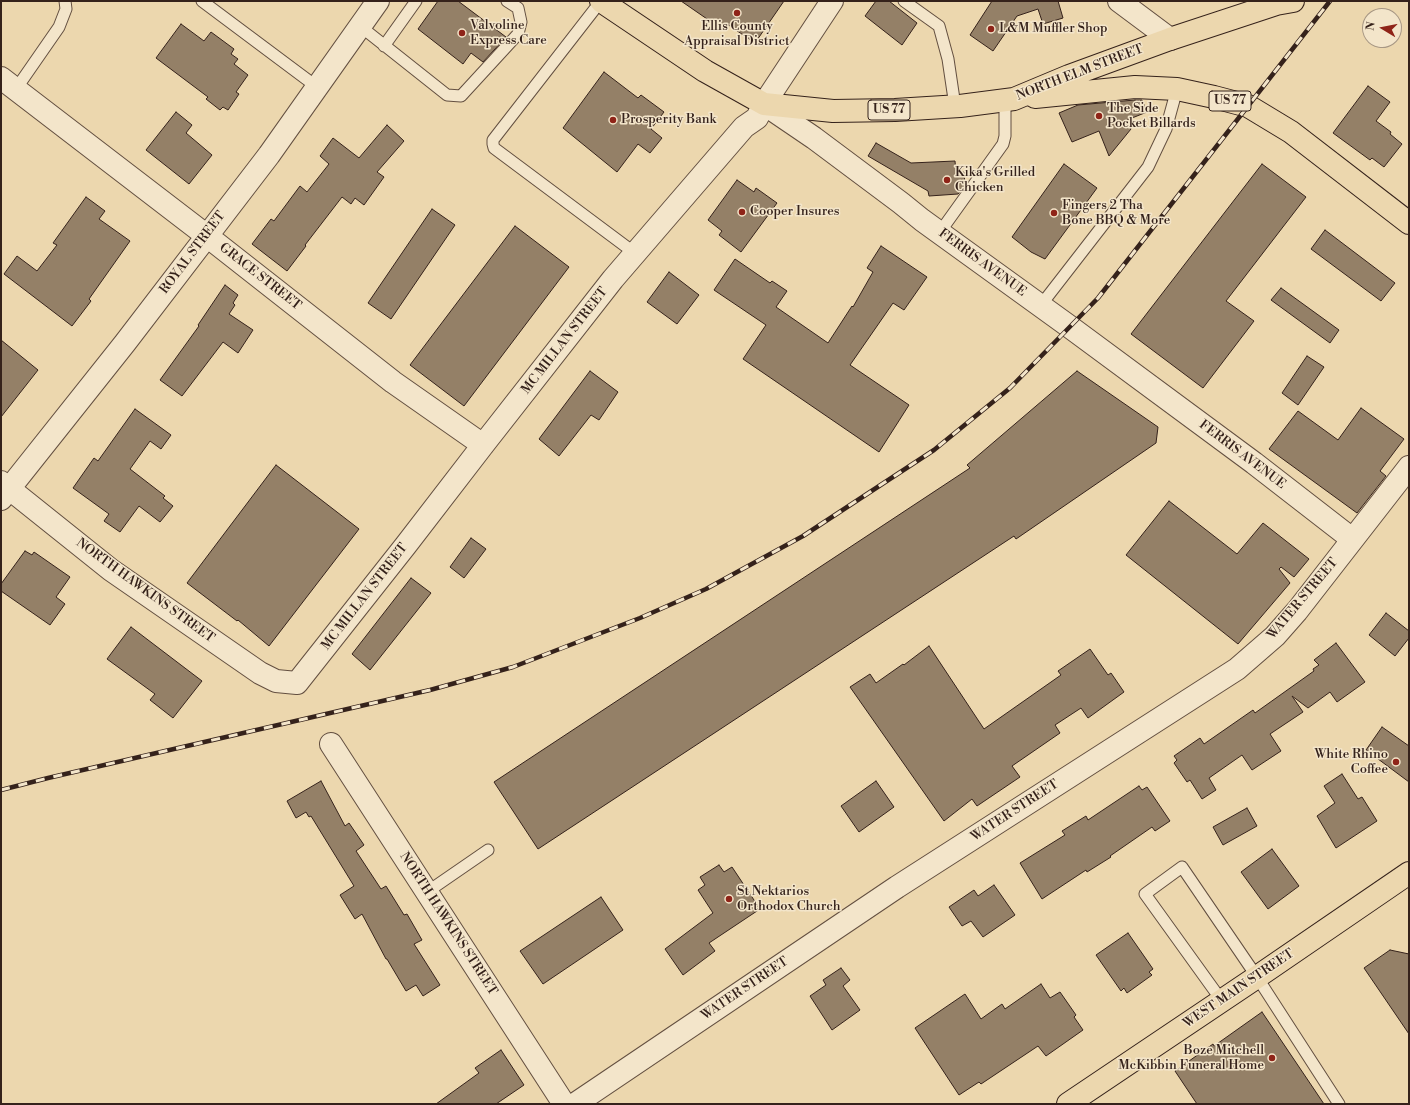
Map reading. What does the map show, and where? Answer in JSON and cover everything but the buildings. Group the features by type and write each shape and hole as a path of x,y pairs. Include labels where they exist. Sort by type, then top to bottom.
{"main road":[{"name":"FERRIS AVENUE","path":"601,1 705,72 764,104"},
{"name":"NORTH ELM STREET","path":"764,104 833,111 895,110 955,106 1009,99 1170,39 1276,4 1293,1"},
{"name":"US 77","path":"1009,99 1135,87 1178,89 1248,106 1291,132 1409,223"},
{"name":"WEST MAIN STREET","path":"1068,1104 1258,977 1409,873"}],"street":[{"name":"ROYAL STREET","path":"4,490 125,343 269,155 378,1"},
{"name":"MC MILLAN STREET","path":"296,683 609,286 744,128 757,118 764,104 832,1"},
{"path":"1119,1 1170,39"},
{"name":"GRACE STREET","path":"8,84 207,236 393,382 482,446"},
{"name":"FERRIS AVENUE","path":"764,104 820,143 1254,463 1352,539"},
{"name":"WATER STREET","path":"575,1104 896,887 1238,669 1279,631 1297,610 1409,468"},
{"name":"NORTH HAWKINS STREET","path":"4,490 111,570 260,673 276,681 296,683"},
{"name":"NORTH HAWKINS STREET","path":"331,744 564,1104"}],"lane":[{"path":"8,84 59,27 66,9 65,1"},
{"path":"202,1 317,87"},
{"path":"384,46 416,1"},
{"path":"360,26 447,95 461,96 518,34 522,22 518,8 507,1"},
{"path":"601,1 493,140 493,144 494,148 636,254"},
{"path":"904,1 939,26 948,59 955,106"},
{"path":"1040,305 1148,167 1166,129 1178,89"},
{"path":"940,232 1003,144 1006,136 1009,99"},
{"path":"427,892 488,850"},
{"path":"1222,1001 1145,894 1182,867 1258,977 1339,1104"}],"railway":[{"path":"1,790 430,690 513,667 640,618 706,589 803,536 934,450 1010,388 1098,298 1330,1"}],"place":[{"name":"Ellis County Appraisal District","path":"737,13"},
{"name":"L&M Muffler Shop","path":"991,29"},
{"name":"Valvoline Express Care","path":"462,33"},
{"name":"The Side Pocket Billards","path":"1099,116"},
{"name":"Prosperity Bank","path":"613,120"},
{"name":"Kika's Grilled Chicken","path":"947,180"},
{"name":"Cooper Insures","path":"742,212"},
{"name":"Fingers 2 Tha Bone BBQ & More","path":"1054,213"},
{"name":"White Rhino Coffee","path":"1396,762"},
{"name":"St Nektarios Orthodox Church","path":"729,899"},
{"name":"Boze Mitchell McKibbin Funeral Home","path":"1272,1058"}]}
